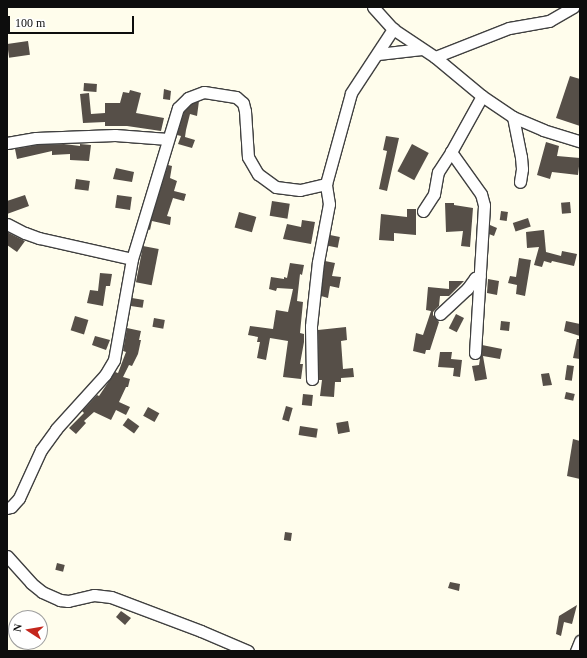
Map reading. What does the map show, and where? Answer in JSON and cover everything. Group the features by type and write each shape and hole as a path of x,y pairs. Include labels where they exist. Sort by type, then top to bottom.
{"street":[{"path":"373,7 393,29 435,57 482,96 514,117 543,130 580,141"},
{"path":"435,57 509,28 549,21 573,7"},
{"path":"312,379 311,326 318,262 329,204 326,184 351,93 393,29"},
{"path":"378,54 422,49"},
{"path":"7,508 11,507 19,498 41,450 56,429 105,375 114,360 132,259 178,108 188,98 204,92 236,97 243,103 245,110 248,157 258,174 276,187 300,190 326,184"},
{"path":"423,211 434,194 438,172 451,152 482,96"},
{"path":"514,117 521,157 522,169 520,182"},
{"path":"7,144 36,138 108,135 168,139"},
{"path":"451,152 481,194 484,205 475,353"},
{"path":"7,224 25,233 40,238 132,259"},
{"path":"440,314 467,289 476,278 480,276"},
{"path":"7,556 31,583 42,592 60,600 68,601 94,595 111,597 201,631 248,651"},
{"path":"576,651 580,641"}],"building":[{"path":"28,41 30,55 9,58 7,44"},
{"path":"570,76 580,79 580,126 556,118"},
{"path":"84,83 97,84 96,92 83,91"},
{"path":"164,89 171,91 170,100 163,99"},
{"path":"130,90 141,93 136,113 164,118 161,131 127,126 105,126 105,122 83,123 80,94 89,93 91,114 105,113 105,103 120,103 123,92 129,93"},
{"path":"199,101 197,116 190,114 186,130 185,137 195,140 192,148 178,144 181,136 177,135 184,112 192,104"},
{"path":"386,136 399,138 387,191 379,189 387,151 383,150"},
{"path":"546,142 559,146 557,156 580,158 578,175 552,172 550,179 537,175"},
{"path":"64,144 80,146 80,144 91,145 89,161 70,160 70,154 52,155 52,151 17,159 15,149 37,145"},
{"path":"412,144 429,153 414,180 397,171"},
{"path":"168,165 172,166 170,178 177,181 174,191 186,194 184,201 173,198 167,216 171,217 170,225 152,221 150,230 148,229"},
{"path":"116,168 134,172 132,182 113,179"},
{"path":"76,179 90,181 88,191 75,189"},
{"path":"25,195 29,206 7,214 7,201"},
{"path":"117,195 132,197 130,210 115,208"},
{"path":"272,201 290,204 287,219 270,216"},
{"path":"570,202 571,213 562,214 561,203"},
{"path":"445,203 454,203 454,205 473,208 470,247 461,246 463,231 446,232"},
{"path":"407,209 416,209 416,235 394,233 394,241 379,240 381,214 407,217"},
{"path":"501,211 508,212 507,221 500,220"},
{"path":"239,212 256,217 252,232 235,227"},
{"path":"528,218 531,227 516,232 513,223"},
{"path":"302,220 315,222 311,244 283,239 287,224 301,227"},
{"path":"490,225 497,228 494,236 489,234"},
{"path":"544,230 546,252 561,256 562,251 577,254 574,266 552,261 551,263 544,261 542,267 534,265 539,247 527,248 526,232"},
{"path":"7,232 25,241 17,252 7,245"},
{"path":"330,235 340,237 338,248 328,246"},
{"path":"143,246 159,249 152,285 136,282"},
{"path":"519,258 531,260 525,296 516,294 517,285 508,283 510,276 516,277"},
{"path":"325,261 335,263 332,276 341,277 339,288 330,286 328,298 321,296"},
{"path":"290,263 304,265 302,275 300,274 297,301 303,302 300,333 304,334 300,364 303,364 301,379 283,377 288,341 270,338 266,360 257,358 260,342 257,342 258,337 248,335 250,326 273,329 276,310 288,312 293,289 277,288 276,291 269,289 271,277 287,278"},
{"path":"100,273 112,274 110,286 106,286 103,306 87,303 90,290 98,291"},
{"path":"488,279 499,281 497,295 487,293"},
{"path":"449,281 464,281 449,296 440,296 439,306 433,312 433,315 439,322 430,350 426,350 425,354 413,351 416,333 423,335 431,311 426,310 428,287 449,289"},
{"path":"132,298 144,300 143,308 131,306"},
{"path":"456,314 464,318 457,332 449,328"},
{"path":"75,316 88,320 84,334 71,330"},
{"path":"154,318 165,320 163,329 152,327"},
{"path":"501,321 510,322 509,331 500,330"},
{"path":"566,321 580,324 580,336 564,331"},
{"path":"346,327 347,340 341,341 343,369 353,368 354,377 341,378 341,382 335,382 334,397 320,396 322,380 319,380 318,330"},
{"path":"127,328 141,331 138,354 132,366 129,365 123,377 130,379 128,387 126,387 119,402 130,407 126,415 116,410 111,420 94,412 84,421 86,423 76,434 69,428 84,413 82,411 97,395 99,396 115,372 118,373 126,352 123,351"},
{"path":"95,336 110,340 106,350 92,345"},
{"path":"577,339 580,339 580,359 573,358"},
{"path":"482,345 502,349 500,359 483,356 487,379 475,381 472,366 479,365"},
{"path":"440,352 452,352 451,359 462,360 460,377 453,376 454,368 438,367"},
{"path":"567,365 574,366 572,381 565,380"},
{"path":"549,373 552,385 543,386 541,374"},
{"path":"566,392 575,394 573,401 564,399"},
{"path":"303,394 313,395 312,406 302,405"},
{"path":"286,406 293,408 289,421 282,419"},
{"path":"148,407 159,413 155,422 143,416"},
{"path":"128,418 139,426 134,434 123,425"},
{"path":"348,421 350,432 338,434 336,423"},
{"path":"300,426 318,429 316,438 299,435"},
{"path":"573,439 580,441 580,479 567,476"},
{"path":"285,532 292,533 291,541 284,540"},
{"path":"57,563 65,565 63,572 55,570"},
{"path":"450,582 460,584 459,591 448,588"},
{"path":"577,605 572,624 564,622 561,636 556,634 559,616"},
{"path":"121,611 131,618 125,625 116,617"}]}
